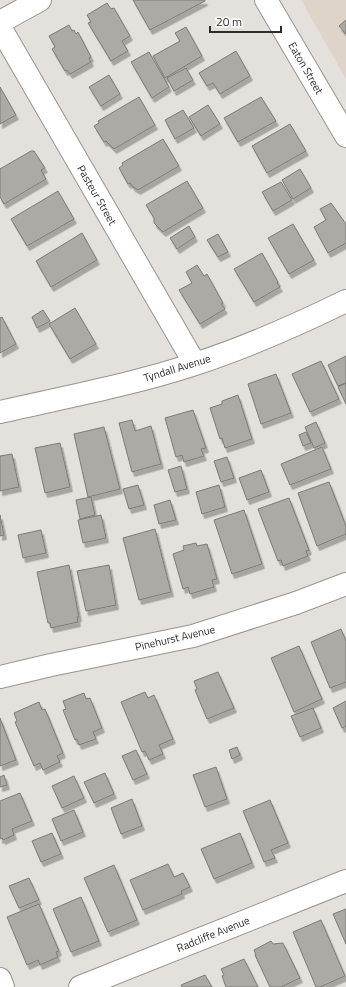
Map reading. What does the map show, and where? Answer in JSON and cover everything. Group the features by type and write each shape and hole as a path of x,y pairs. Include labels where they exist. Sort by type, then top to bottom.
{"street":[{"path":"0,22 40,0"},
{"name":"Eaton Street","path":"266,0 346,136"},
{"name":"Pasteur Street","path":"0,26 195,364"},
{"name":"Tyndall Avenue","path":"0,412 124,384 195,364 269,336 346,300"},
{"name":"Pinehurst Avenue","path":"0,677 193,636 346,584"},
{"name":"Radcliffe Avenue","path":"80,987 346,881"},
{"path":"0,979 4,987"}],"shaded area":[{"path":"301,0 346,0 346,79"}],"building":[{"path":"133,0 205,0 205,1 150,30"},
{"path":"107,3 111,9 114,8 130,36 122,41 128,51 111,61 88,23 91,22 87,15"},
{"path":"346,20 346,34 339,26"},
{"path":"69,25 72,31 74,30 76,34 78,32 91,57 89,58 91,62 70,74 67,70 65,71 52,49 55,47 49,36"},
{"path":"186,27 202,56 165,78 153,56 180,41 175,33"},
{"path":"236,51 250,76 220,94 213,83 207,86 199,73"},
{"path":"149,52 169,87 152,98 131,62"},
{"path":"186,68 193,80 174,91 167,78"},
{"path":"109,75 120,94 101,106 89,87"},
{"path":"0,87 16,115 0,124"},
{"path":"139,97 155,125 114,149 106,141 104,142 94,126 99,123 98,121"},
{"path":"261,97 276,121 238,142 224,118"},
{"path":"208,105 220,124 201,136 189,117"},
{"path":"183,110 194,128 175,139 165,120"},
{"path":"290,124 306,151 267,173 252,146"},
{"path":"163,139 179,166 138,190 130,183 128,184 119,168 123,165 122,163"},
{"path":"31,151 34,151 45,168 41,170 46,179 4,204 0,197 0,169"},
{"path":"300,169 311,188 293,199 282,180"},
{"path":"187,181 203,208 163,232 154,223 154,218 146,205"},
{"path":"281,182 292,200 273,211 262,192"},
{"path":"58,191 74,219 27,246 11,219"},
{"path":"331,203 346,224 346,243 328,253 314,227 326,220 320,209"},
{"path":"293,224 314,260 289,274 268,238"},
{"path":"189,226 195,237 177,249 170,238"},
{"path":"82,233 97,260 51,287 36,261"},
{"path":"218,234 228,252 218,257 207,240"},
{"path":"262,253 280,287 254,302 234,269"},
{"path":"197,265 204,276 207,274 223,303 221,304 225,309 200,324 179,290 192,283 186,272"},
{"path":"75,308 96,344 70,359 49,324"},
{"path":"43,310 50,321 37,328 32,317"},
{"path":"2,317 16,344 0,353 0,318"},
{"path":"346,356 346,383 338,386 328,365"},
{"path":"321,361 339,399 310,412 292,374"},
{"path":"276,374 291,413 261,424 248,384"},
{"path":"346,383 346,404 338,387"},
{"path":"238,395 252,439 225,448 222,438 220,439 210,408 222,404 222,401"},
{"path":"193,410 206,448 201,449 204,456 184,462 182,455 176,457 165,418"},
{"path":"132,420 135,431 151,426 161,464 132,472 119,423"},
{"path":"316,422 325,443 314,448 305,427"},
{"path":"104,427 120,489 88,497 74,434"},
{"path":"306,432 311,443 303,446 299,435"},
{"path":"60,443 70,487 45,493 35,448"},
{"path":"322,447 331,469 290,485 281,464"},
{"path":"12,454 19,487 0,491 0,456"},
{"path":"227,457 234,478 221,482 214,461"},
{"path":"181,466 187,489 175,492 168,470"},
{"path":"261,470 269,492 247,500 239,478"},
{"path":"329,482 346,526 346,534 317,546 298,493"},
{"path":"138,485 144,505 129,509 123,489"},
{"path":"219,485 225,507 202,514 196,492"},
{"path":"91,497 95,515 80,519 76,500"},
{"path":"289,498 309,550 306,551 308,556 283,566 281,560 278,561 258,509"},
{"path":"170,500 176,520 159,524 154,505"},
{"path":"244,510 262,564 232,574 214,520"},
{"path":"0,515 4,535 0,536"},
{"path":"101,515 106,538 83,543 78,520"},
{"path":"155,529 171,592 139,600 123,538"},
{"path":"41,530 46,553 23,558 18,535"},
{"path":"196,543 197,546 207,544 217,579 212,580 214,587 190,594 188,587 183,589 173,554 184,550 183,546"},
{"path":"69,565 79,617 77,617 78,622 51,628 50,623 48,623 37,572"},
{"path":"109,565 116,605 86,611 77,571"},
{"path":"341,629 346,641 346,682 330,688 311,642"},
{"path":"299,646 322,699 294,712 271,658"},
{"path":"218,672 234,708 207,719 195,690 197,689 194,681"},
{"path":"145,692 148,698 154,695 173,739 159,745 163,754 149,760 145,751 142,752 121,702"},
{"path":"84,693 86,699 90,698 102,728 93,732 96,739 79,745 77,739 75,740 63,710 66,709 63,701"},
{"path":"346,701 346,726 342,728 333,708"},
{"path":"39,702 42,710 45,709 63,753 57,756 60,762 43,770 40,763 34,766 15,722 17,721 14,713"},
{"path":"313,708 321,728 300,737 291,716"},
{"path":"0,718 16,760 0,766"},
{"path":"237,747 240,755 232,759 229,750"},
{"path":"136,750 147,774 133,780 122,756"},
{"path":"216,767 227,799 205,807 193,775"},
{"path":"105,773 114,794 94,803 84,782"},
{"path":"4,775 7,785 0,787 0,777"},
{"path":"74,776 84,798 62,808 52,786"},
{"path":"20,793 32,821 12,829 14,835 3,840 2,838 0,839 0,801"},
{"path":"132,799 142,826 121,834 111,808"},
{"path":"270,800 288,843 271,850 275,858 264,862 243,811"},
{"path":"74,810 83,832 61,841 52,819"},
{"path":"52,833 61,854 41,862 32,841"},
{"path":"240,833 252,863 214,879 201,849"},
{"path":"168,864 174,877 183,873 190,887 181,891 182,894 143,910 130,880"},
{"path":"114,865 137,920 108,932 84,878"},
{"path":"29,878 39,900 19,908 9,886"},
{"path":"81,897 99,941 71,952 53,909"},
{"path":"39,904 59,951 56,952 58,957 40,965 38,960 27,965 7,917"},
{"path":"346,909 346,944 333,914"},
{"path":"321,920 345,976 320,987 316,987 293,932"},
{"path":"271,941 273,944 283,943 300,978 281,987 270,987 255,955 254,950"},
{"path":"244,959 258,987 226,987 222,976 224,975 221,969"},
{"path":"205,975 212,987 182,987 181,985"}]}
